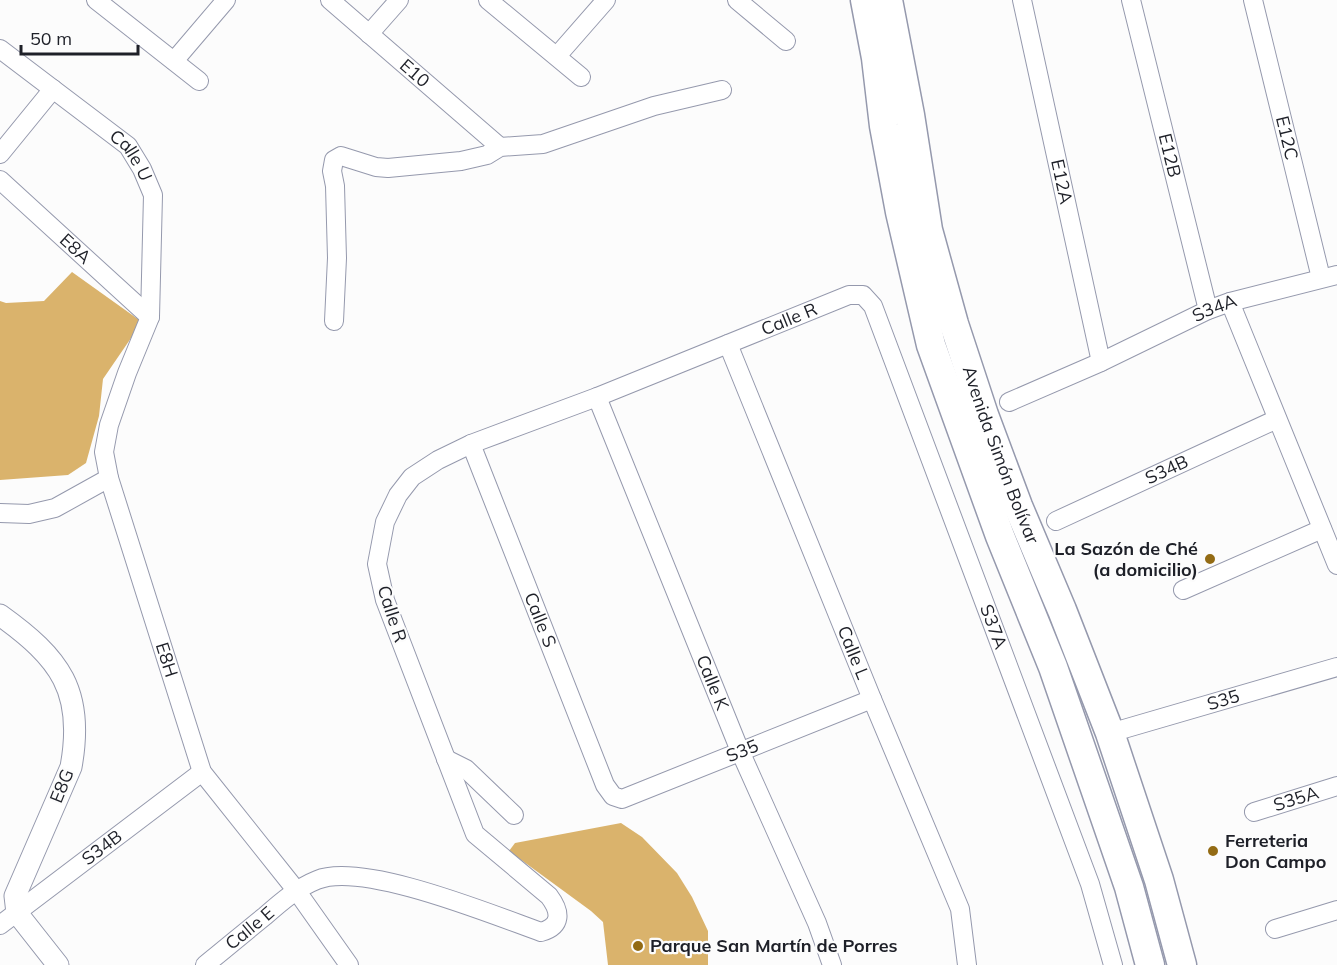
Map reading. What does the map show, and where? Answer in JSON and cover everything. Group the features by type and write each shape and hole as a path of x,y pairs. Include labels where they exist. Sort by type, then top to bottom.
{"highway":[{"name":"Avenida Simón Bolívar","path":"865,0 900,212 931,345 1000,536 1053,668 1129,887 1150,965"},
{"name":"Avenida Simón Bolívar","path":"888,0 910,115 928,230 954,324 984,415 1018,506 1110,733 1159,880 1182,965"}],"street":[{"path":"174,61 226,0"},
{"name":"E10","path":"330,0 500,147"},
{"path":"369,34 399,0"},
{"path":"488,0 581,77"},
{"path":"557,56 606,0"},
{"path":"737,0 786,41"},
{"name":"E12A","path":"1022,0 1101,362"},
{"name":"E12B","path":"1131,0 1208,310"},
{"name":"E12C","path":"1253,0 1329,277"},
{"path":"102,2 199,81"},
{"name":"Calle U","path":"0,49 128,146 142,169 153,195 150,317"},
{"path":"0,154 53,89"},
{"path":"334,321 337,258 332,171 334,160 341,156 388,168 461,161 487,155 500,147 543,144 654,106 722,90"},
{"name":"E8A","path":"0,180 150,317"},
{"name":"S34A","path":"1009,402 1101,362 1208,310 1230,302 1329,277"},
{"name":"Calle R","path":"296,890 319,878 350,875 437,895 541,932 549,930 559,915 549,896 475,834 385,600 377,564 385,522 398,495 412,477 438,460 471,444 597,397 849,295 863,295"},
{"name":"S37A","path":"863,295 873,306 1090,884 1113,965"},
{"path":"1230,302 1337,565"},
{"name":"E8H","path":"150,317 108,425 104,452 109,478 202,772 296,890 349,965"},
{"name":"Calle L","path":"728,344 960,909 966,965"},
{"name":"Calle K","path":"597,397 740,751 817,923 832,965"},
{"name":"S34B","path":"1056,521 1277,419"},
{"name":"Calle S","path":"471,444 605,785 613,796"},
{"path":"0,513 29,514 55,508 109,478"},
{"path":"1183,590 1322,529"},
{"name":"E8G","path":"0,615 27,634 63,675 72,700 75,726 75,746 71,767 15,896 8,919"},
{"name":"S35","path":"1110,733 1337,667"},
{"name":"S35","path":"613,796 622,799 872,699"},
{"path":"446,759 466,769 514,815"},
{"name":"S34B","path":"8,919 202,772"},
{"name":"S35A","path":"1254,812 1337,786"},
{"name":"Calle E","path":"205,965 296,890"},
{"path":"1275,929 1337,910"},
{"path":"8,919 58,965"}],"shaded area":[{"path":"72,272 142,322 103,379 99,416 86,463 68,475 0,480 0,301 6,303 44,301"},
{"path":"621,823 642,837 677,873 692,897 708,931 708,965 608,965 603,922 509,851 515,843"}],"place":[{"name":"La Sazón de Ché (a domicilio)","path":"1210,559"},
{"name":"Ferreteria Don Campo","path":"1213,851"},
{"name":"Parque San Martín de Porres","path":"638,946"}]}
